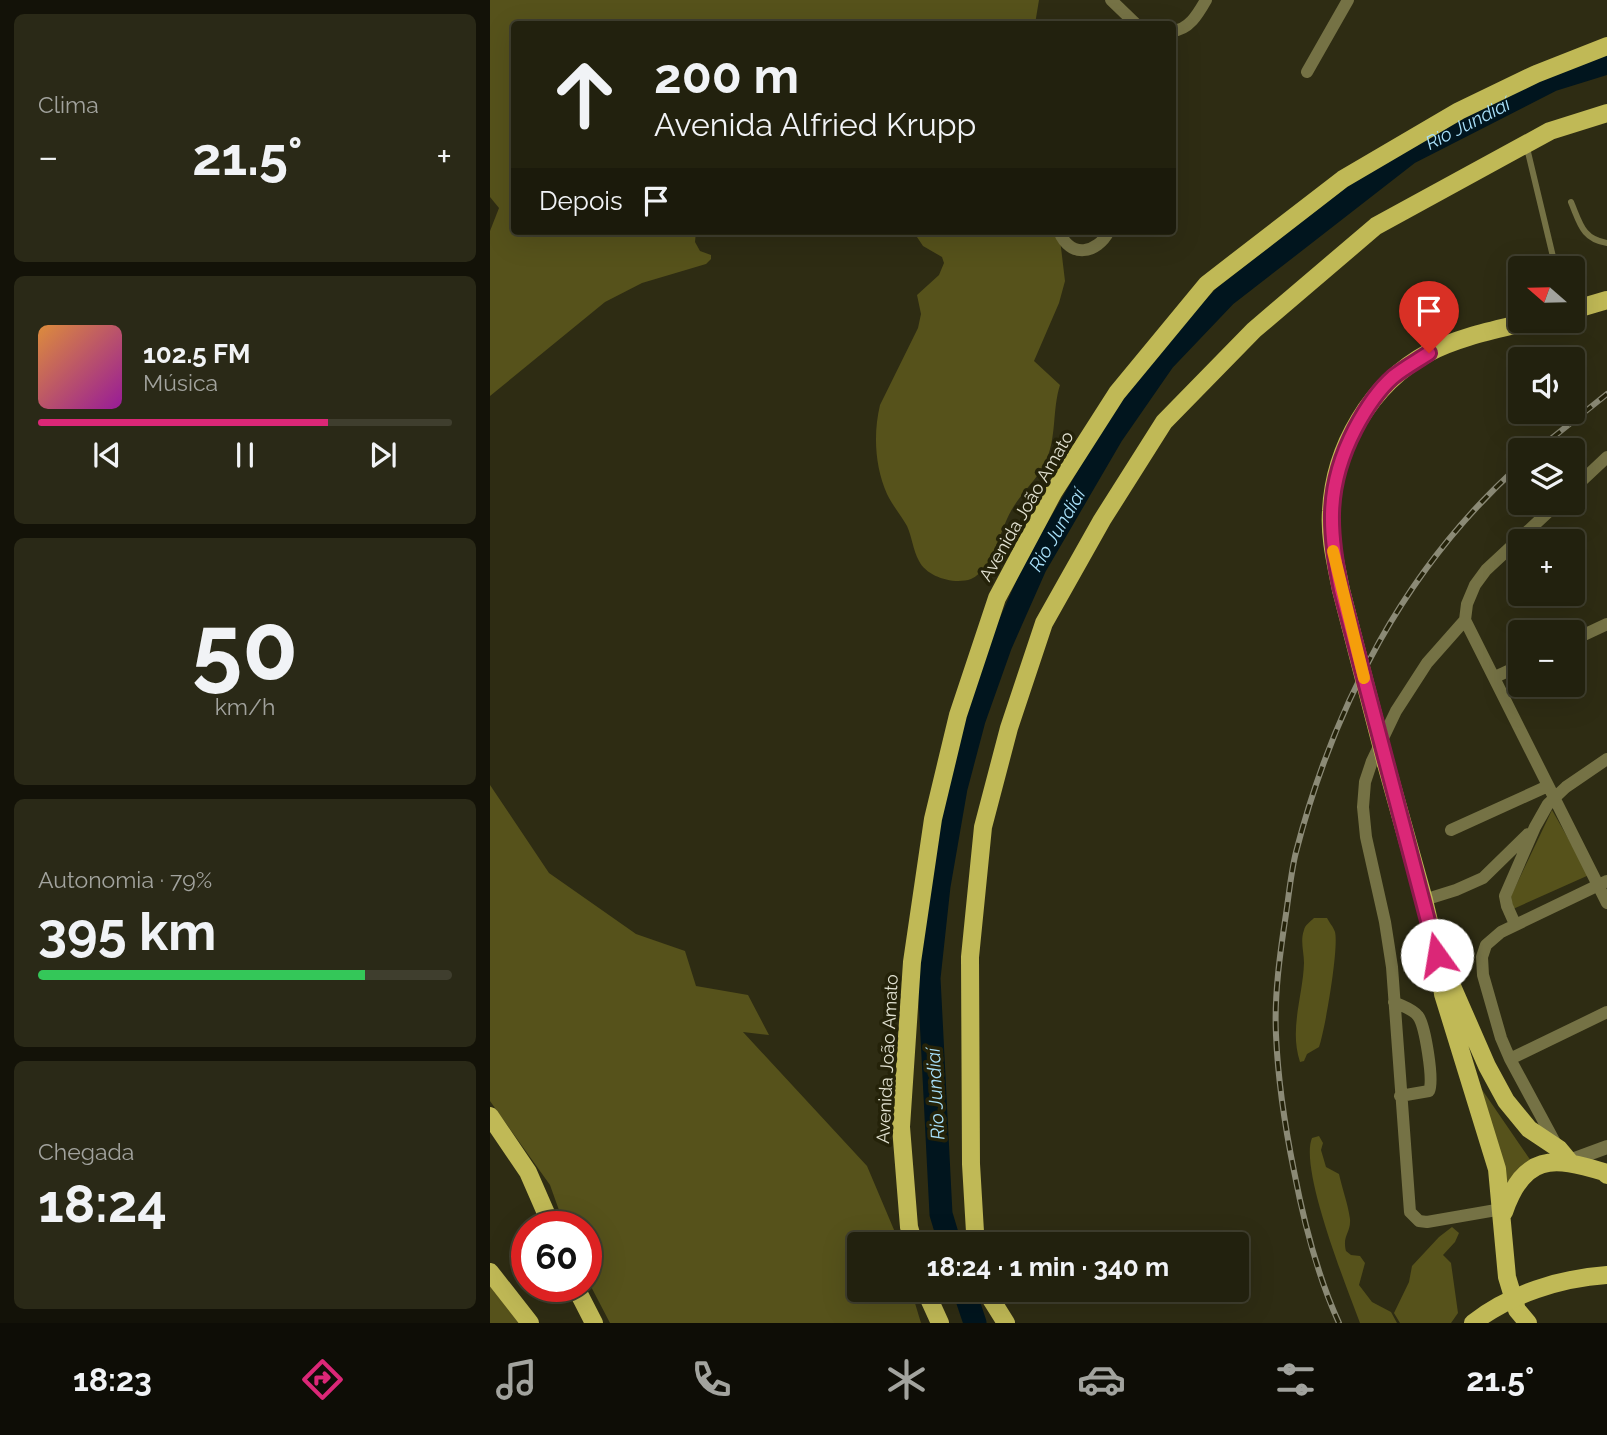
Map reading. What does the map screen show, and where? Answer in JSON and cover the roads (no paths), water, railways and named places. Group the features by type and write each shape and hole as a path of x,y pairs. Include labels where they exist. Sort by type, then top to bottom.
{"main road":[{"name":"Avenida João Amato","path":"910,1232 901,1127 912,962 933,819 958,715 997,598 1053,493 1117,394 1207,284 1343,179 1459,111 1536,74 1607,46"},
{"path":"975,1232 971,1164 970,957 983,827 1009,728 1044,623 1102,520 1164,422 1254,330 1376,226 1550,131 1606,114"},
{"path":"1586,306 1607,300"},
{"path":"1508,327 1429,353 1392,377 1367,406 1345,448 1335,479 1331,512 1333,550 1341,590 1424,900 1443,994 1497,1169 1507,1277 1517,1310 1528,1323"},
{"path":"1437,955 1487,1066 1506,1101 1529,1129 1564,1155 1607,1175"},
{"path":"490,1116 528,1172 545,1211"},
{"path":"490,1139 518,1158"},
{"path":"1503,1212 1512,1189 1525,1173 1564,1155"},
{"path":"490,1272 530,1323"},
{"path":"1473,1323 1529,1292 1565,1281 1607,1275"},
{"path":"583,1302 593,1321"},
{"path":"930,1302 940,1323"},
{"path":"993,1302 1006,1323"}],"street":[{"path":"1111,0 1133,21"},
{"path":"1176,31 1181,31 1191,22 1206,0"},
{"path":"1307,72 1348,0"},
{"path":"1061,235 1073,248 1088,250 1101,244 1107,235"},
{"path":"1585,478 1607,457"},
{"path":"1545,515 1486,570 1466,604 1465,620 1551,791 1603,883 1607,903"},
{"path":"1465,620 1427,663 1396,711 1372,761 1365,782 1363,807 1366,837 1392,967 1408,1207 1413,1217 1427,1222 1503,1212"},
{"path":"1585,634 1607,624"},
{"path":"1495,677 1508,671"},
{"path":"1451,830 1514,803 1551,791 1607,759"},
{"path":"1515,924 1505,896 1551,791"},
{"path":"1424,900 1483,878 1535,827"},
{"path":"1603,883 1492,937 1482,957 1483,975 1501,1038 1564,1155 1607,1147"},
{"path":"1394,1002 1412,1010 1421,1021 1431,1079 1429,1091 1400,1096"},
{"path":"1510,1059 1607,1012"}],"lane":[{"path":"1526,144 1553,256"},
{"path":"1571,202 1585,234 1598,242 1607,243"}],"waterway":[{"name":"Rio Jundiaí","path":"946,1232 941,1214 929,978 939,886 956,788 974,720 1001,644 1035,567 1112,435 1164,360 1225,296 1409,153 1552,80 1607,63"},
{"name":"Rio Jundiaí","path":"968,1302 975,1323"}],"railway":[{"path":"1552,438 1607,394"},
{"path":"1339,1323 1318,1268 1302,1210 1278,1069 1277,990 1294,860 1331,744 1380,641 1409,593 1443,547 1508,477"}]}
